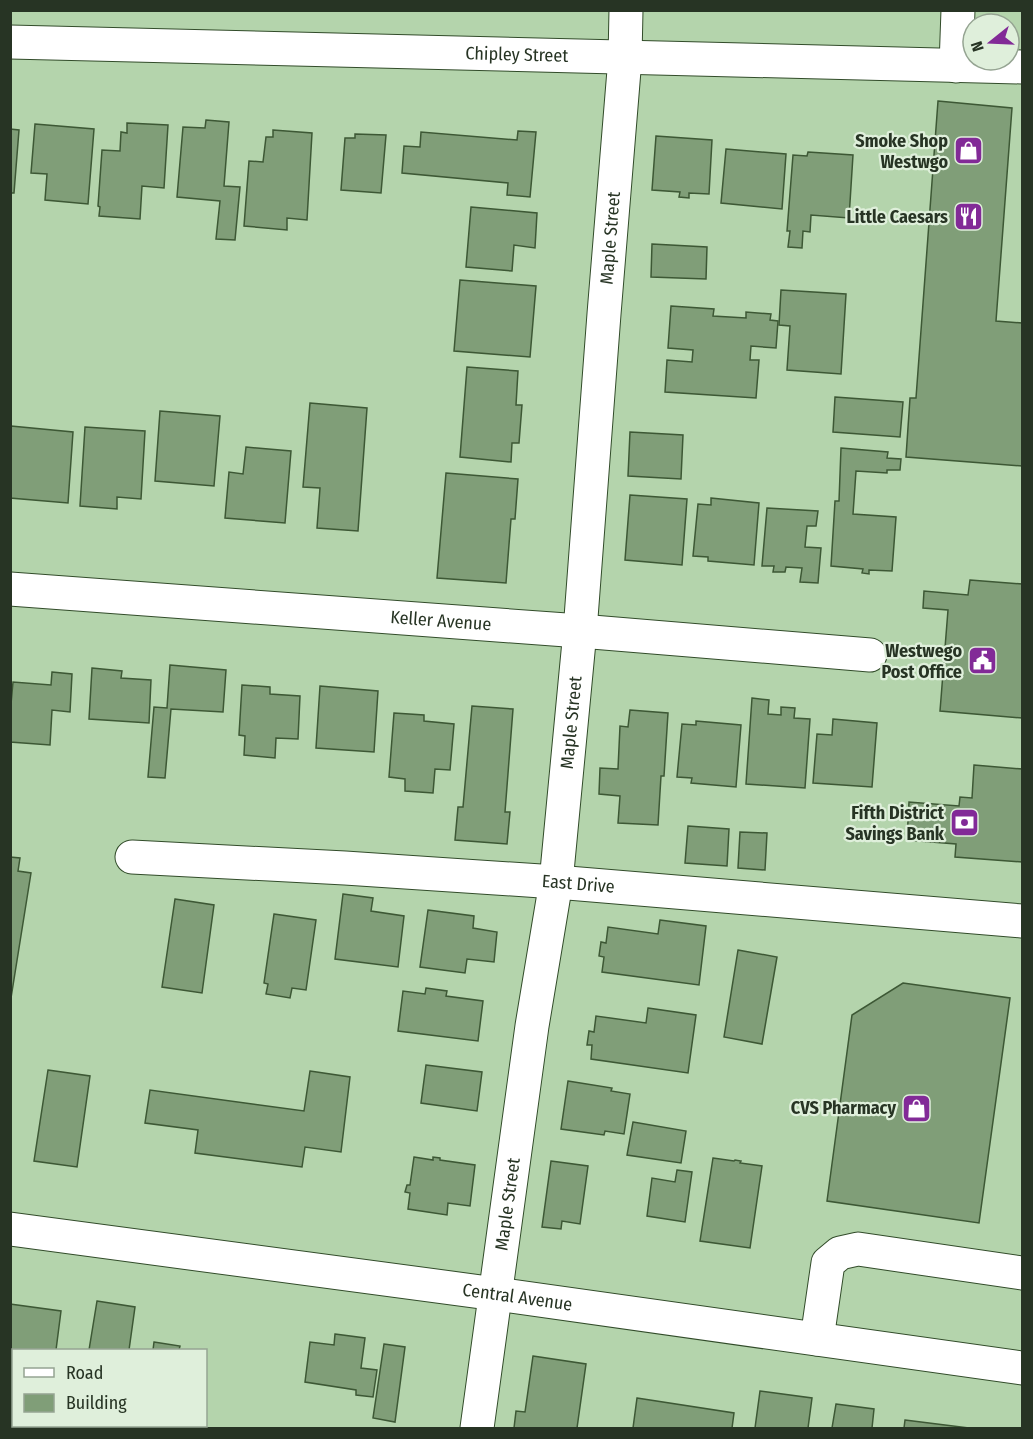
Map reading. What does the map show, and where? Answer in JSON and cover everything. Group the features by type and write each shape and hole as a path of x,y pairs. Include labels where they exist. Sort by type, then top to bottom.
{"street":[{"name":"Maple Street","path":"477,1428 532,1026 556,882 580,631 625,58 626,10"},
{"path":"956,66 958,10"},
{"name":"Chipley Street","path":"10,42 1023,67"},
{"name":"Keller Avenue","path":"10,588 870,655"},
{"name":"East Drive","path":"132,857 556,882 1023,921"},
{"name":"Central Avenue","path":"10,1229 1023,1368"},
{"path":"817,1339 828,1263 840,1253 858,1249 1023,1273"}],"building":[{"path":"938,101 1012,108 996,321 1022,323 1022,466 906,457 910,398 916,398"},
{"path":"206,120 229,122 224,186 240,187 235,240 216,239 220,201 177,197 183,127 205,128"},
{"path":"127,123 168,125 164,188 142,186 140,219 99,216 102,150 120,151 121,132 127,133"},
{"path":"35,124 94,129 88,204 45,200 47,174 31,173"},
{"path":"10,129 19,130 14,193 10,193"},
{"path":"273,130 312,133 307,220 287,218 287,230 244,226 249,161 263,162 266,137 273,137"},
{"path":"518,131 536,132 530,197 507,195 508,183 402,173 404,146 420,147 421,132 517,140"},
{"path":"355,134 386,135 381,193 341,190 345,138 355,138"},
{"path":"656,136 712,140 709,194 689,193 689,198 679,197 680,192 652,190"},
{"path":"726,149 786,154 782,209 721,203"},
{"path":"808,152 853,155 849,218 811,215 810,232 803,231 802,248 788,247 790,231 787,231 793,155 807,156"},
{"path":"471,207 537,213 535,248 514,245 512,271 466,267"},
{"path":"652,244 707,247 706,279 651,277"},
{"path":"460,280 536,286 530,357 454,351"},
{"path":"781,290 846,294 841,374 787,370 790,326 779,325"},
{"path":"671,306 714,309 713,316 746,318 746,312 771,314 770,320 778,321 776,348 751,346 750,360 759,360 756,398 665,392 667,360 692,362 693,350 668,348"},
{"path":"467,367 518,371 516,405 522,405 519,443 512,443 511,462 460,457"},
{"path":"835,397 903,402 900,437 833,432"},
{"path":"310,403 367,408 358,531 317,528 320,488 303,487"},
{"path":"160,411 220,416 214,486 155,481"},
{"path":"11,426 73,432 68,503 10,498"},
{"path":"85,427 145,431 141,499 117,497 117,509 80,506"},
{"path":"630,432 683,435 681,479 628,476"},
{"path":"246,447 291,451 285,523 225,518 229,472 243,474"},
{"path":"841,448 888,452 887,458 901,459 900,470 887,470 887,473 856,471 853,514 896,517 892,571 869,570 869,574 862,573 863,569 831,566 835,501 839,501"},
{"path":"446,473 518,479 515,519 511,519 506,583 437,578"},
{"path":"630,495 687,499 682,565 625,560"},
{"path":"711,498 759,503 754,565 708,561 708,557 693,556 698,504 711,505"},
{"path":"767,508 818,511 816,526 807,526 805,547 821,548 818,583 800,582 802,568 786,567 785,572 773,572 774,566 762,566"},
{"name":"Westwego Post Office","path":"970,580 1022,584 1022,718 940,711 948,610 923,608 924,591 968,595"},
{"path":"170,665 226,670 223,712 171,709 165,778 148,777 154,707 167,708"},
{"path":"92,668 122,671 121,678 151,680 149,723 89,719"},
{"path":"52,672 72,674 70,712 52,710 50,745 10,742 13,682 51,685"},
{"path":"242,685 270,687 270,694 300,696 298,739 276,738 275,758 244,755 245,736 239,735"},
{"path":"320,686 378,691 374,752 316,748"},
{"path":"752,698 769,700 768,714 781,715 781,707 795,708 794,718 810,719 805,788 746,784"},
{"path":"472,706 513,709 505,812 510,812 507,844 455,840 458,807 463,807"},
{"path":"630,710 668,713 658,825 618,823 620,796 599,794 600,768 618,769 620,726 628,727"},
{"path":"394,713 424,715 424,721 454,724 450,770 435,769 433,793 405,791 405,779 389,777"},
{"path":"833,719 877,723 872,787 813,783 817,734 832,735"},
{"path":"696,721 741,725 736,787 691,783 692,778 677,777 682,724 696,725"},
{"name":"Fifth District Savings Bank","path":"974,765 1022,769 1022,862 955,857 956,844 907,840 909,802 959,806 960,797 972,798"},
{"path":"688,826 729,829 727,866 685,863"},
{"path":"740,832 767,833 765,870 738,868"},
{"path":"10,857 20,858 18,871 31,873 11,998"},
{"path":"343,894 373,898 371,911 404,916 398,967 335,959"},
{"path":"175,899 214,905 202,993 162,987"},
{"path":"428,910 474,916 473,928 497,932 494,962 467,959 465,973 420,967"},
{"path":"274,914 316,920 306,990 292,988 290,998 266,994 268,984 264,983"},
{"path":"660,920 706,926 699,985 602,972 604,957 599,956 601,942 606,943 608,927 658,934"},
{"path":"738,950 777,957 762,1044 724,1037"},
{"name":"CVS Pharmacy","path":"903,983 1010,998 979,1223 827,1201 852,1015"},
{"path":"426,988 447,991 446,996 483,1001 478,1041 398,1031 403,991 425,994"},
{"path":"648,1008 696,1015 688,1073 591,1059 592,1045 587,1045 589,1031 594,1032 596,1016 646,1023"},
{"path":"426,1065 482,1072 477,1111 421,1103"},
{"path":"48,1070 90,1076 77,1167 34,1161"},
{"path":"310,1071 350,1077 341,1152 305,1147 302,1167 195,1153 198,1130 145,1123 150,1090 304,1111"},
{"path":"568,1081 612,1088 611,1091 630,1094 624,1134 605,1131 604,1135 561,1129"},
{"path":"633,1122 686,1131 681,1163 627,1155"},
{"path":"414,1157 433,1160 433,1157 475,1165 470,1206 448,1203 447,1215 408,1209 410,1193 405,1192 407,1185 410,1185"},
{"path":"713,1158 762,1166 750,1248 700,1241"},
{"path":"551,1161 588,1166 580,1224 562,1221 561,1229 542,1227"},
{"path":"677,1170 692,1172 685,1222 647,1216 652,1178 675,1182"},
{"path":"97,1301 135,1307 129,1349 89,1349"},
{"path":"10,1304 61,1311 56,1349 12,1349 12,1387 10,1387"},
{"path":"335,1334 365,1338 361,1368 377,1370 373,1397 356,1395 356,1390 305,1382 310,1342 334,1345"},
{"path":"154,1342 180,1346 179,1349 153,1349"},
{"path":"384,1344 405,1347 395,1422 373,1418"},
{"path":"533,1356 586,1364 577,1428 514,1428 516,1411 525,1412"},
{"path":"760,1391 812,1398 808,1428 755,1428"},
{"path":"637,1398 734,1413 732,1428 633,1428"},
{"path":"836,1404 874,1409 872,1428 832,1428"},
{"path":"905,1420 969,1428 904,1428"}],"place":[{"name":"Smoke Shop Westwgo","path":"969,151"},
{"name":"Little Caesars","path":"969,217"},
{"name":"Westwego Post Office","path":"983,661"},
{"name":"Fifth District Savings Bank","path":"965,823"},
{"name":"CVS Pharmacy","path":"917,1108"}]}
